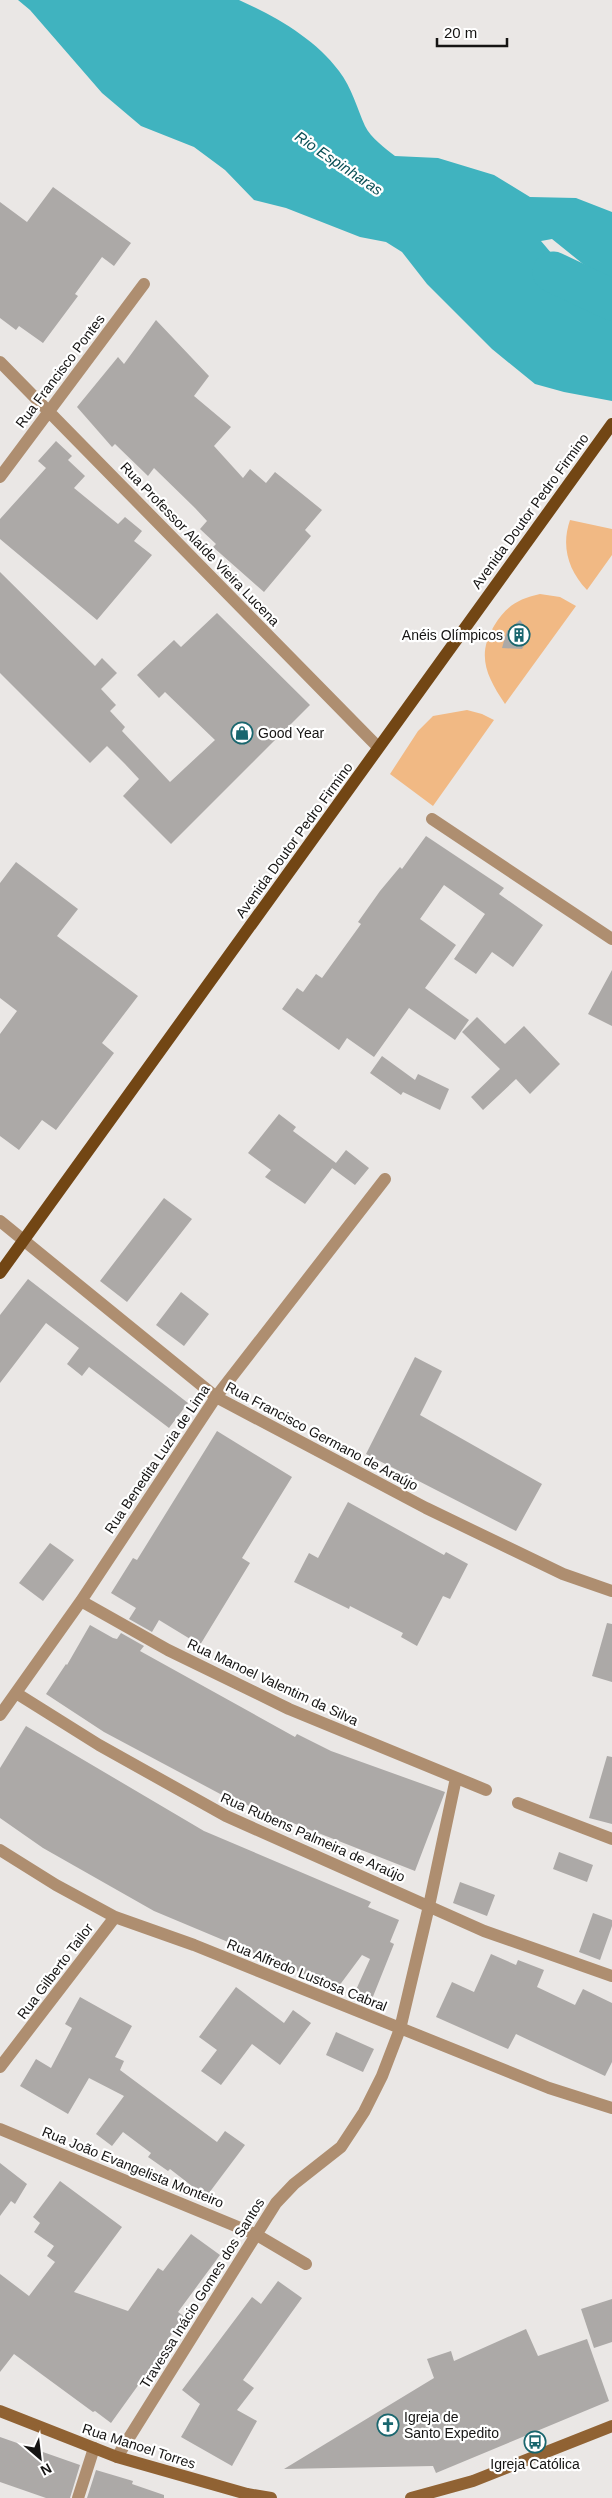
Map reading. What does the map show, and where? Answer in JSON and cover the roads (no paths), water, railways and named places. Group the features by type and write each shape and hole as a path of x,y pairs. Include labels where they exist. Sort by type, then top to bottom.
{"main road":[{"name":"Avenida Doutor Pedro Firmino","path":"0,1274 612,424"},
{"name":"Rua Manoel Torres","path":"0,2411 117,2457 247,2494 271,2498"},
{"path":"412,2498 431,2496 474,2481 612,2426"}],"street":[{"name":"Rua Francisco Pontes","path":"0,478 144,284"},
{"name":"Rua Professor Alaíde Vieira Lucena","path":"0,362 378,747"},
{"path":"432,819 612,939"},
{"name":"Rua Benedita Luzia de Lima","path":"0,1715 80,1601 216,1396 385,1179"},
{"name":"Rua Francisco Germano de Araújo","path":"0,1221 216,1396 426,1508 563,1574 612,1591"},
{"name":"Rua Manoel Valentim da Silva","path":"80,1601 168,1650 289,1709 486,1790"},
{"name":"Rua Rubens Palmeira de Araújo","path":"16,1693 99,1745 226,1816 484,1931 612,1976"},
{"name":"Travessa Inácio Gomes dos Santos","path":"117,2457 276,2203 294,2184 341,2147 364,2112 382,2076 400,2030 430,1906 456,1778"},
{"path":"518,1803 612,1839"},
{"name":"Rua Alfredo Lustosa Cabral","path":"0,1850 56,1885 115,1917 194,1946 549,2088 612,2108"},
{"name":"Rua Gilberto Tailor","path":"0,2067 115,1917"},
{"name":"Rua João Evangelista Monteiro","path":"0,2129 255,2234 306,2264"},
{"path":"78,2498 94,2448"}],"water":[{"path":"18,0 239,0 294,30 329,59 347,84 365,126 371,135 395,156 438,158 494,175 530,197 576,198 612,212 612,281 583,264 552,239 541,241 563,267 612,301 612,401 564,392 535,384 492,349 427,284 402,252 386,242 360,237 286,208 254,200 225,170 194,147 141,126 102,93 30,10"}],"waterway":[{"name":"Rio Espinharas","path":"553,272 612,300"}],"place":[{"name":"Anéis Olímpicos","path":"519,635"},
{"name":"Good Year","path":"242,733"},
{"name":"Igreja de Santo Expedito","path":"388,2425"},
{"name":"Igreja Católica","path":"535,2442"}]}
